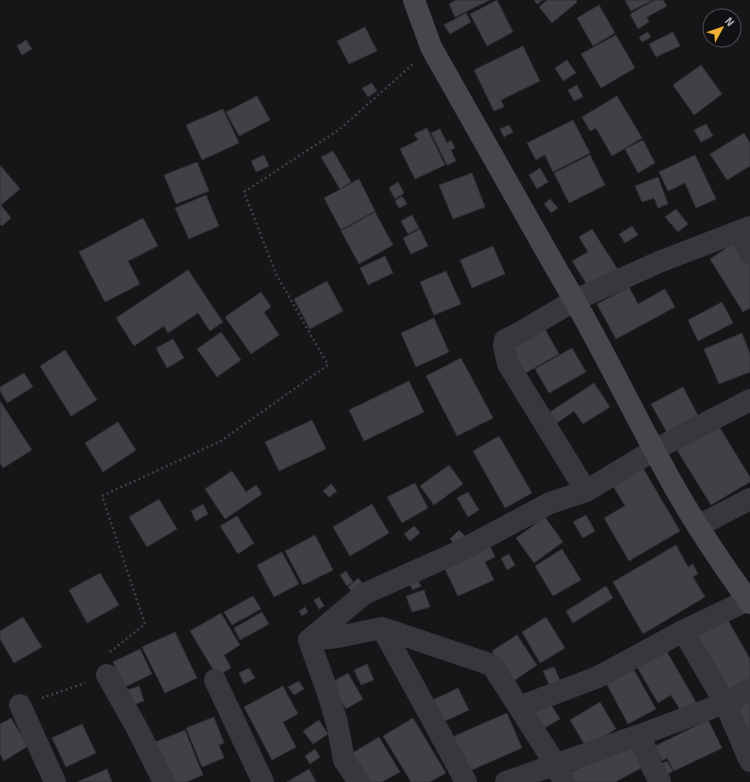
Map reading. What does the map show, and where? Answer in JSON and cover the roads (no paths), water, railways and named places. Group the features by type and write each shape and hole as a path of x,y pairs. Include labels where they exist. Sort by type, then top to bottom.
{"street":[{"path":"414,0 431,47 575,300 654,450 698,526 749,601 683,631 598,677 519,708"},
{"path":"586,491 508,364 504,346 505,340 522,332 575,300 659,262 744,230 750,253"},
{"path":"309,640 364,594 458,552 550,503 586,491 654,450 750,400"},
{"path":"698,526 750,499"},
{"path":"309,640 338,637 382,628 492,665 560,774"},
{"path":"382,628 466,782"},
{"path":"683,631 725,703 750,761"},
{"path":"309,640 337,723 344,760 359,782"},
{"path":"107,675 137,728 164,782"},
{"path":"215,680 263,782"},
{"path":"506,782 560,774 640,735 725,703 750,689"},
{"path":"20,706 55,782"},
{"path":"640,735 652,768 660,782"}]}
